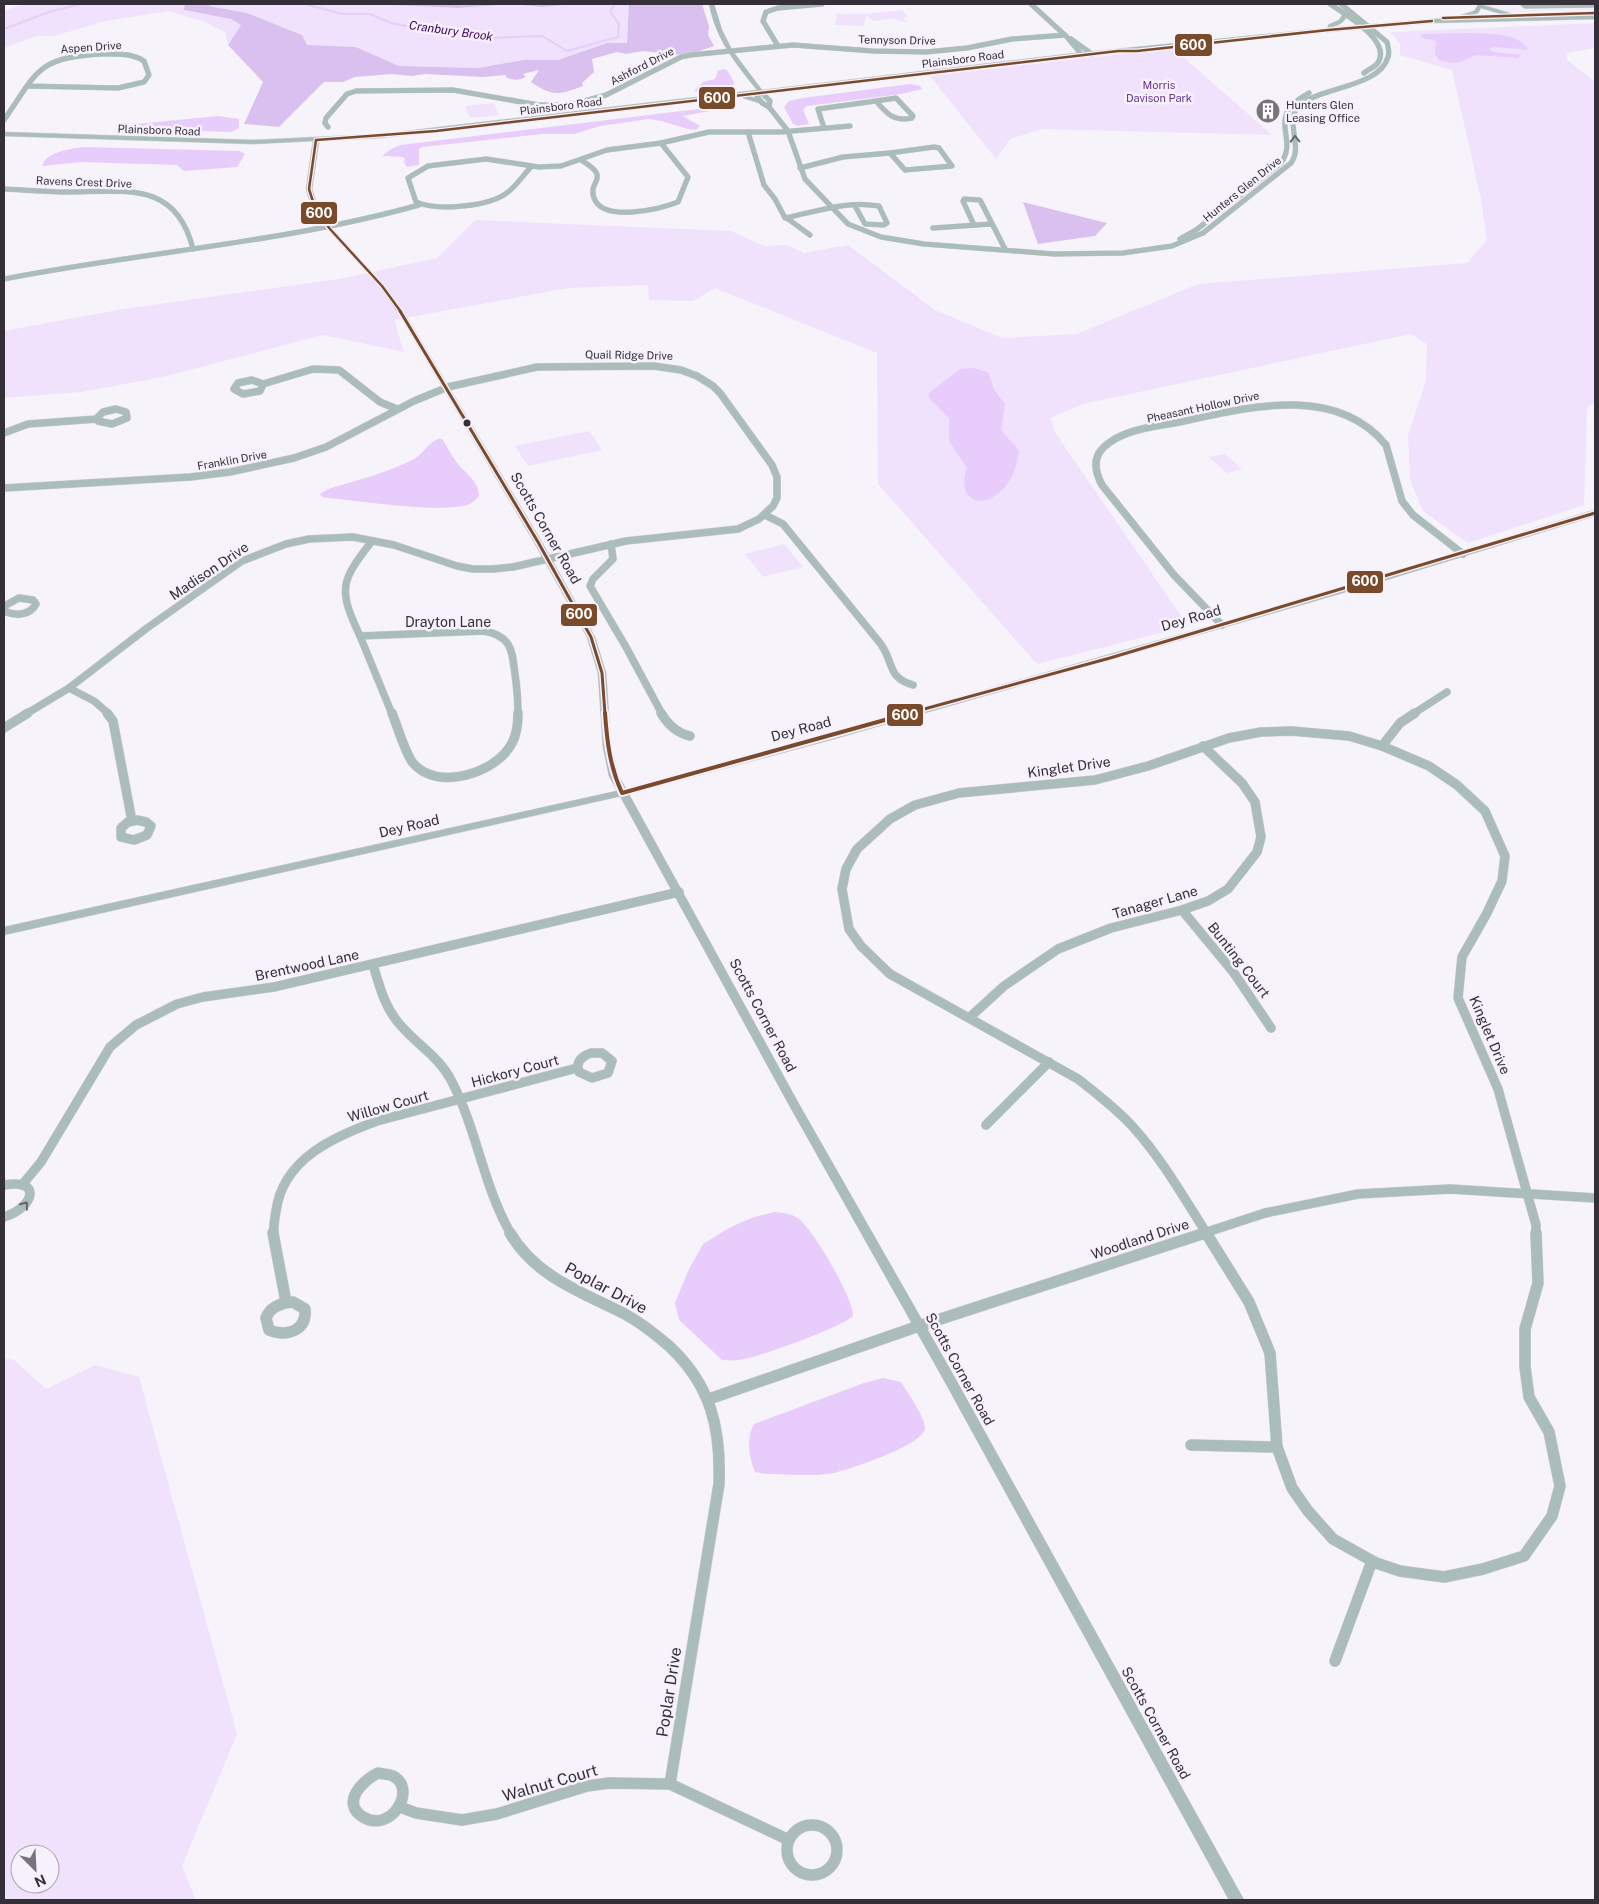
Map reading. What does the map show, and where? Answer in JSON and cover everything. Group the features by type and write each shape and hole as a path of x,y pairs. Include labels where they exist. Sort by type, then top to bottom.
{"main road":[{"name":"Dey Road","path":"4,931 622,792 840,734 1222,625 1463,554 1595,512"}],"street":[{"path":"711,4 719,30 729,50 761,92 757,96 762,102"},
{"path":"778,46 763,21 766,12 778,8 822,4"},
{"path":"1031,4 1066,36 1082,55"},
{"path":"1330,4 1382,37"},
{"path":"1341,4 1363,25"},
{"path":"1523,4 1525,6 1595,5"},
{"path":"1458,17 1476,12 1479,5 1499,13 1524,15"},
{"path":"1330,26 1340,22 1344,19 1345,15"},
{"name":"Plainsboro Road","path":"1118,51 1133,47 1330,26 1595,15"},
{"name":"Plainsboro Road","path":"4,134 224,142 316,140 407,134 1082,55 1363,25 1458,17 1595,15"},
{"path":"1382,37 1381,30 1385,26 1392,24"},
{"name":"Hunters Glen Drive","path":"1033,252 1147,246 1172,241 1196,230 1281,163 1286,156 1285,112 1291,103 1311,92 1367,72 1379,62 1383,53 1381,47 1363,25"},
{"path":"1066,36 1076,41 1092,54"},
{"name":"Tennyson Drive","path":"729,50 802,45 873,52 926,52 967,48 1012,39 1066,36"},
{"name":"Hunters Glen Drive","path":"761,92 788,131 804,179 848,224 881,237 947,246 1054,254 1151,250 1172,246 1203,233 1288,166 1295,157 1293,114 1299,105 1321,94 1360,81 1381,71 1389,62 1390,55 1387,42 1382,37"},
{"name":"Ashford Drive","path":"328,126 325,123 326,118 347,94 361,91 464,90 539,105 570,104 606,95 681,57 729,50"},
{"name":"Aspen Drive","path":"4,120 27,86 51,61 73,56 128,54 144,61 148,75 144,82 124,88 27,86"},
{"path":"732,96 747,97 769,103 782,92 791,89"},
{"path":"824,128 818,109 896,98 913,116 906,120 892,119 876,101"},
{"path":"419,205 416,202 408,178 420,169 437,164 486,159 532,166 561,166 607,150 661,143 709,132 788,131 850,126"},
{"path":"748,132 764,185 785,218 810,235"},
{"name":"Scotts Corner Road","path":"316,140 309,189 315,208 330,229 382,286 402,314 448,387 547,558 590,638 602,673 607,747 614,776 622,792 679,892 794,1105 920,1326 1237,1900"},
{"path":"581,160 596,169 598,174 593,195 595,200 602,206 627,211 655,210 678,202 688,177 661,143"},
{"path":"800,168 843,157 939,148 952,166 905,170 890,153"},
{"path":"4,279 97,262 330,229 373,219 419,205 440,208 500,197 508,192 532,166"},
{"name":"Ravens Crest Drive","path":"4,189 128,192 156,198 172,207 181,217 188,230 193,249"},
{"path":"974,225 963,201 964,199 980,200 1005,249"},
{"path":"785,218 832,208 855,206 876,205 887,222 884,224 865,224 855,206"},
{"path":"933,228 991,224"},
{"name":"Quail Ridge Drive","path":"448,387 537,367 672,366 687,370 720,393 772,465 776,473 778,490 772,509 767,516"},
{"path":"263,384 313,369 339,370 380,402 397,409"},
{"name":"Franklin Drive","path":"4,488 190,477 263,466 326,447 397,409 448,387"},
{"name":"Pheasant Hollow Drive","path":"1222,625 1197,603 1096,475 1095,466 1098,456 1104,448 1120,437 1142,430 1253,405 1273,403 1312,406 1350,418 1381,437 1386,445 1402,501 1413,515 1463,554"},
{"path":"4,433 28,424 97,419"},
{"path":"547,558 650,537 738,529 767,516 784,524 862,620 886,651 896,677 900,681 913,685"},
{"name":"Madison Drive","path":"4,728 69,688 147,628 242,561 263,551 309,539 353,537 394,545 457,566 473,569 513,567 547,558"},
{"name":"Drayton Lane","path":"360,636 484,631 502,636 508,643 512,653 518,725 513,744 497,760 471,772 454,777 433,775 422,771 412,762 344,598 351,569 372,541"},
{"path":"611,544 615,554 613,562 592,578 590,586 626,647 666,722 680,734 690,736"},
{"path":"69,688 96,701 114,721 132,821"},
{"path":"1382,746 1400,722 1447,692"},
{"name":"Kinglet Drive","path":"1291,731 1350,736 1382,746 1429,766 1457,785 1485,811 1505,856 1502,881 1487,913 1462,957 1458,998 1498,1089 1510,1124 1536,1225 1538,1283 1526,1329 1525,1367 1529,1397 1549,1432 1560,1486 1552,1516 1524,1556 1483,1569 1444,1577 1400,1571 1372,1561 1333,1539 1308,1511 1292,1488 1277,1446 1270,1353 1249,1302 1206,1232 1160,1163 1133,1127 1106,1100 1078,1079 890,974 861,946 849,929 842,889 846,869 857,849 890,819 915,805 959,793 1095,780 1148,766 1228,738 1261,732 1291,731"},
{"name":"Tanager Lane","path":"969,1018 1004,986 1058,949 1111,928 1182,910 1208,901 1228,889 1257,852 1261,836 1255,802 1242,783 1203,746"},
{"name":"Brentwood Lane","path":"22,1185 41,1162 110,1047 136,1024 177,1004 203,997 274,987 373,965 679,892"},
{"name":"Bunting Court","path":"1182,910 1234,973 1271,1028"},
{"name":"Poplar Drive","path":"373,965 386,1004 393,1016 444,1068 460,1100 503,1221 521,1250 538,1268 559,1283 640,1322 673,1349 691,1370 709,1399 720,1439 720,1484 670,1784"},
{"path":"986,1125 1049,1062"},
{"name":"Hickory Court","path":"460,1100 577,1068"},
{"name":"Willow Court","path":"286,1302 273,1231 278,1196 286,1180 301,1162 326,1142 346,1132 377,1121 460,1100"},
{"path":"4,1185 16,1183 22,1185 28,1188 31,1196 29,1202 22,1210 4,1217"},
{"name":"Woodland Drive","path":"709,1399 920,1326 1265,1213 1358,1194 1450,1189 1595,1198"},
{"path":"1191,1445 1277,1446"},
{"path":"1335,1661 1372,1561"},
{"name":"Walnut Court","path":"400,1808 416,1813 462,1820 498,1814 587,1786 609,1783 670,1784 789,1840"}],"shaded area":[{"path":"185,4 209,4 209,6 247,13 302,35 307,45 356,47 399,66 478,68 523,60 558,60 607,43 627,43 629,4 702,4 709,26 708,35 714,46 697,52 676,55 643,51 626,54 617,52 592,59 594,72 582,83 583,86 562,93 545,90 531,82 539,70 523,74 526,77 516,80 506,77 506,75 483,77 391,74 355,77 343,82 324,82 279,127 244,124 263,82 228,45 241,25 231,19 184,10"},
{"path":"369,4 512,4 458,8"},
{"path":"512,4 576,4 542,7"},
{"path":"1485,4 1595,4 1595,10 1506,12 1487,7"},
{"path":"1471,33 1510,37 1524,44 1528,50 1494,47 1489,49 1493,52 1521,55 1518,58 1476,55 1461,62 1450,63 1439,60 1435,54 1436,41 1420,37 1423,34"},
{"path":"727,70 734,82 733,86 698,92 694,91 703,82 715,79 718,71"},
{"path":"910,84 920,86 922,89 901,94 807,106 803,110 809,124 798,126 793,124 784,107 789,101 803,98"},
{"path":"732,105 738,106 683,116 700,126 696,130 649,119 600,126 574,134 542,134 422,147 419,149 419,165 407,167 403,157 382,156 391,149 401,145"},
{"path":"218,116 239,119 239,128 231,132 121,128 127,125"},
{"path":"83,147 240,151 245,154 237,167 184,171 177,165 81,162 42,166 44,161 53,154"},
{"path":"1023,202 1107,223 1095,236 1038,244"},
{"path":"973,368 988,372 995,391 1005,404 1001,430 1019,451 1014,471 1004,488 996,495 980,501 968,495 965,489 964,480 967,468 949,441 949,418 931,400 928,394 960,369"},
{"path":"442,439 455,460 476,485 479,496 470,504 458,507 422,507 329,498 322,497 320,494 328,489 404,464 417,457 431,443"},
{"path":"774,1212 796,1217 806,1226 823,1250 840,1280 853,1316 833,1327 779,1349 747,1358 722,1360 679,1320 675,1303 688,1271 703,1244 729,1228 751,1218"},
{"path":"883,1378 901,1382 923,1418 925,1429 912,1442 884,1456 833,1473 799,1475 755,1472 749,1448 750,1435 754,1424 864,1383"}],"green space":[{"path":"23,4 185,4 184,10 231,19 241,25 228,45 225,32 202,21 169,11 106,21 54,36 36,36 4,48 4,11"},
{"path":"209,4 369,4 458,8 512,4 542,7 576,4 629,4 628,43 607,43 558,60 523,60 478,68 399,66 356,47 306,45 302,35 247,13 209,6"},
{"path":"902,10 908,17 904,18 906,21 904,22 895,19 873,21 866,15 864,26 835,25 837,14 865,14"},
{"path":"1595,23 1595,48 1566,53 1567,60 1595,82 1595,402 1587,408 1584,505 1468,543 1423,511 1410,480 1408,436 1426,380 1427,344 1411,334 1083,404 1050,418 1056,434 1188,626 1037,664 878,484 877,353 715,288 693,301 649,300 648,285 568,288 394,320 404,352 323,335 163,377 81,392 4,398 4,331 123,309 339,279 437,258 475,220 731,231 764,246 787,245 804,253 848,245 935,310 1002,338 1077,334 1198,284 1467,263 1487,240 1481,199 1452,70 1400,55 1400,44 1391,32"},
{"name":"Morris Davison Park","path":"1173,48 1272,135 1042,129 1010,139 996,159 930,76"},
{"path":"494,103 499,115 470,118 465,106"},
{"path":"589,431 602,450 528,466 515,446"},
{"path":"1225,454 1242,469 1227,473 1209,457"},
{"path":"784,544 803,567 763,577 745,554"},
{"path":"4,1358 14,1360 46,1389 95,1365 139,1377 237,1734 182,1866 196,1900 4,1900"}],"waterway":[{"path":"4,29 49,12 81,4"},
{"name":"Cranbury Brook","path":"304,4 343,14 370,14 391,23 416,28 430,28 442,33 488,38 542,36 567,51 618,37 619,24 610,11 615,4"}],"transit line":[{"name":"600","path":"1443,18 1595,13"},
{"name":"600","path":"1432,21 1328,30 1137,51 1118,51 436,131 316,140 309,189 315,208 330,229 382,286 402,314 538,542 591,637 602,673 607,747 614,776 622,793 1110,658 1595,513"}],"place":[{"name":"Hunters Glen Leasing Office","path":"1268,111"}]}
